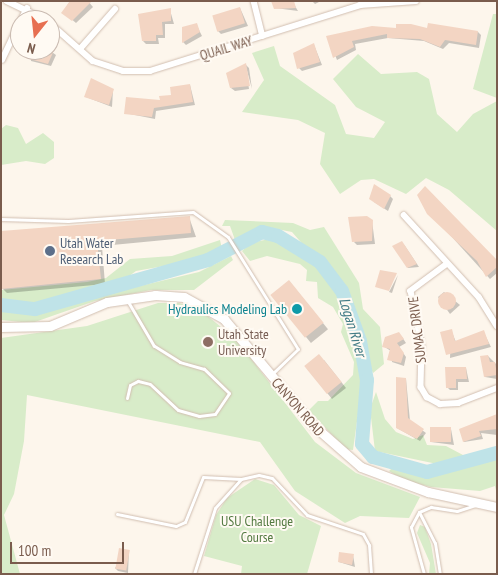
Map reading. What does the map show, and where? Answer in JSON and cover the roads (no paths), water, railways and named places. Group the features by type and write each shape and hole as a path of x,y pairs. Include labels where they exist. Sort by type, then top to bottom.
{"street":[{"path":"7,1 29,10"},
{"path":"254,1 263,36"},
{"name":"QUAIL WAY","path":"60,32 93,61 124,71 150,72 360,5 416,1"},
{"path":"80,49 115,9"},
{"path":"2,60 10,43"},
{"path":"404,215 446,265 478,297 497,326"},
{"name":"SUMAC DRIVE","path":"446,265 411,291 422,346 421,387 427,397 440,404 458,403 497,388"},
{"name":"CANYON ROAD","path":"1,327 50,326 107,302 127,299 184,297 206,305 224,318 271,376 335,448 361,467 390,481 478,504 497,507"}],"lane":[{"path":"1,219 68,221 189,211 228,237 298,349 296,356 271,376"},
{"path":"127,299 154,346 180,362 204,369 221,380 229,393 215,414 198,416 178,410 150,384 138,381 130,386 127,398"},
{"path":"117,514 176,526 185,522 203,477 272,478 307,515 363,534 370,545 371,574"},
{"path":"194,574 215,508 241,479"},
{"path":"424,574 411,527 419,512 431,507 467,510 478,504"},
{"path":"419,512 435,543 440,574"}],"waterway":[{"name":"Logan River","path":"1,305 35,309 208,260 262,232 278,236 320,262 342,291 360,341 367,380 362,444 373,457 427,472 497,453"}],"place":[{"name":"Utah Water Research Lab","path":"50,251"},
{"name":"Hydraulics Modeling Lab","path":"297,309"},
{"name":"Utah State University","path":"208,342"}],"park label":[{"name":"USU Challenge Course","path":"257,530"}]}
